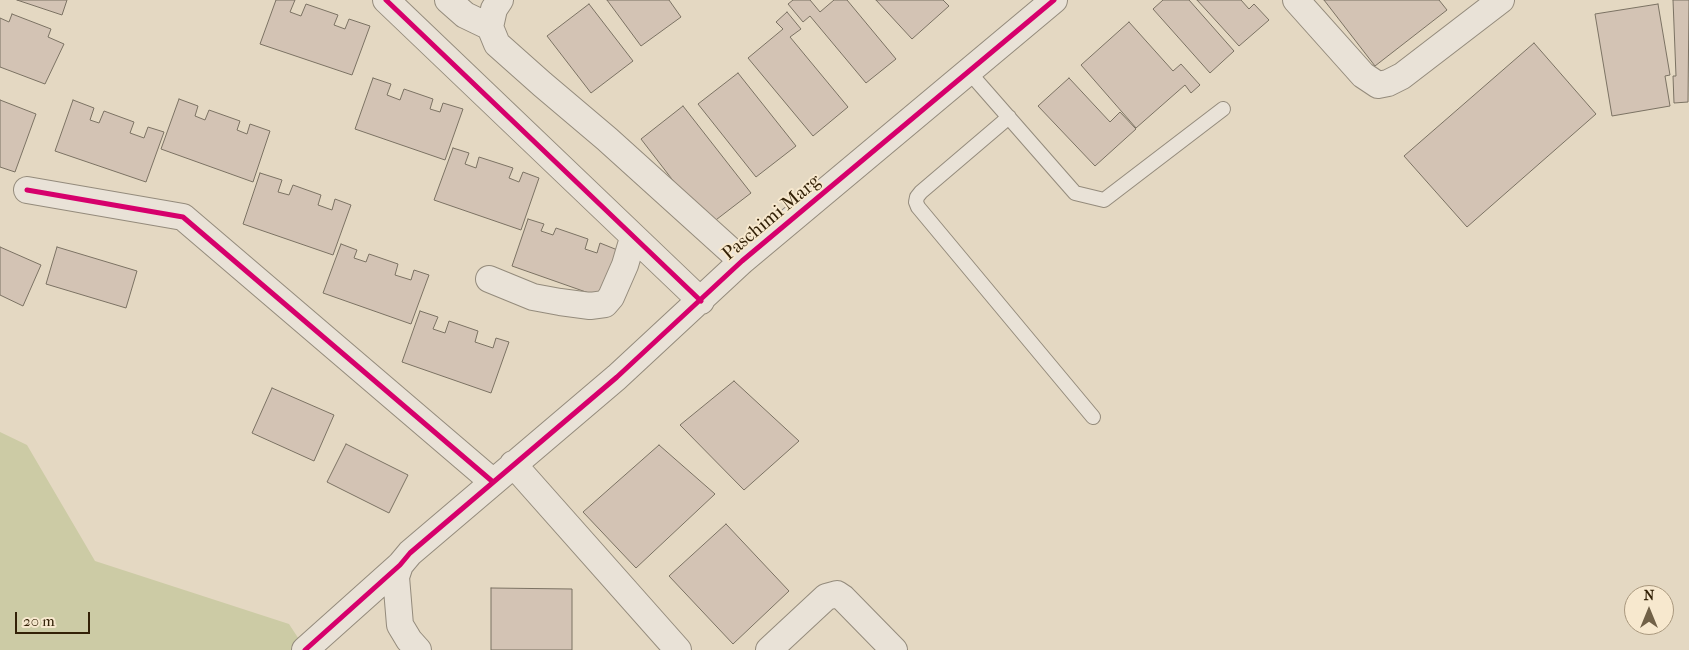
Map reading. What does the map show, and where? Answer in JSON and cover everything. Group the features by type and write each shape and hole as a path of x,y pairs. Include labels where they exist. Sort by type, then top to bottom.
{"street":[{"path":"386,0 701,301"},
{"path":"448,0 465,15 490,27"},
{"path":"500,0 494,9 490,27 497,44 511,58 607,138 742,261"},
{"name":"Paschimi Marg","path":"305,650 400,565 410,553 617,377 742,261 1054,0"},
{"path":"1296,0 1363,76 1378,85 1388,83 1402,76 1501,0"},
{"path":"28,190 183,217 493,482"},
{"path":"489,279 533,296 560,302 590,306 605,304 611,297 625,266 633,238"},
{"path":"513,464 678,650"},
{"path":"400,565 396,576 400,625 418,650"},
{"path":"769,650 826,597 837,594 894,650"}],"lane":[{"path":"969,72 1075,193 1104,200 1223,110"},
{"path":"1009,117 921,192 916,202 1093,417"}],"green space":[{"path":"0,432 27,445 95,561 289,624 306,650 0,650"}],"building":[{"path":"17,0 67,0 62,15"},
{"path":"276,0 295,0 290,12 301,16 306,4 338,15 334,25 345,29 349,19 370,26 352,75 260,44"},
{"path":"607,0 669,0 681,17 641,46"},
{"path":"793,0 810,0 820,12 834,0 847,0 896,59 866,83 810,16 803,22 788,4"},
{"path":"876,0 943,0 949,6 912,39"},
{"path":"1163,0 1189,0 1234,51 1210,73 1153,9"},
{"path":"1197,0 1241,0 1249,9 1254,4 1269,20 1239,46"},
{"path":"1324,0 1439,0 1447,10 1375,66"},
{"path":"1673,0 1689,0 1688,102 1674,103 1673,76 1676,76"},
{"path":"589,4 633,61 591,93 547,36"},
{"path":"1658,4 1670,75 1665,76 1670,106 1612,116 1595,14"},
{"path":"787,12 801,29 790,37 848,107 813,136 748,58 783,29 776,22"},
{"path":"12,14 51,29 48,37 64,44 45,84 0,67 0,18 9,22"},
{"path":"1129,22 1173,71 1181,64 1200,85 1191,93 1185,85 1136,128 1081,65"},
{"path":"1534,43 1596,114 1467,227 1404,156"},
{"path":"738,73 796,146 756,177 698,104"},
{"path":"373,78 391,84 387,95 400,100 404,89 433,99 430,109 440,112 443,103 463,109 445,160 355,129"},
{"path":"1069,78 1110,122 1120,112 1136,129 1095,166 1038,106"},
{"path":"179,99 198,106 195,116 205,120 209,110 240,121 237,130 247,134 250,124 270,131 253,182 161,149"},
{"path":"0,100 36,114 15,172 0,167"},
{"path":"73,100 94,108 90,120 99,123 104,111 134,122 130,133 144,138 148,127 164,132 146,182 55,151"},
{"path":"683,106 751,193 708,226 641,139"},
{"path":"453,148 469,153 465,164 476,168 479,157 513,168 509,178 519,182 523,172 539,178 521,230 434,200"},
{"path":"260,173 282,180 278,192 289,195 293,185 321,195 318,205 332,210 335,199 351,205 333,255 243,224"},
{"path":"528,219 544,224 541,231 553,235 556,228 588,239 585,249 597,253 600,243 620,251 603,298 512,266"},
{"path":"341,244 357,250 354,258 366,262 369,254 398,264 395,275 411,280 414,270 429,275 411,324 323,293"},
{"path":"0,247 41,265 23,306 0,295"},
{"path":"57,247 137,271 126,308 46,284"},
{"path":"420,311 438,317 433,329 445,333 449,321 478,331 475,342 493,348 496,338 509,342 491,393 402,362"},
{"path":"734,381 799,441 744,490 680,425"},
{"path":"272,388 334,415 314,461 252,433"},
{"path":"346,444 408,475 389,513 327,482"},
{"path":"659,445 715,494 636,568 583,512"},
{"path":"726,524 789,591 733,644 669,576"},
{"path":"491,588 572,589 572,650 491,650"}],"cycle path":[{"path":"386,0 701,301"},
{"path":"305,650 400,565 410,553 617,377 742,261 1054,0"},
{"path":"27,190 183,217 493,482"}]}
